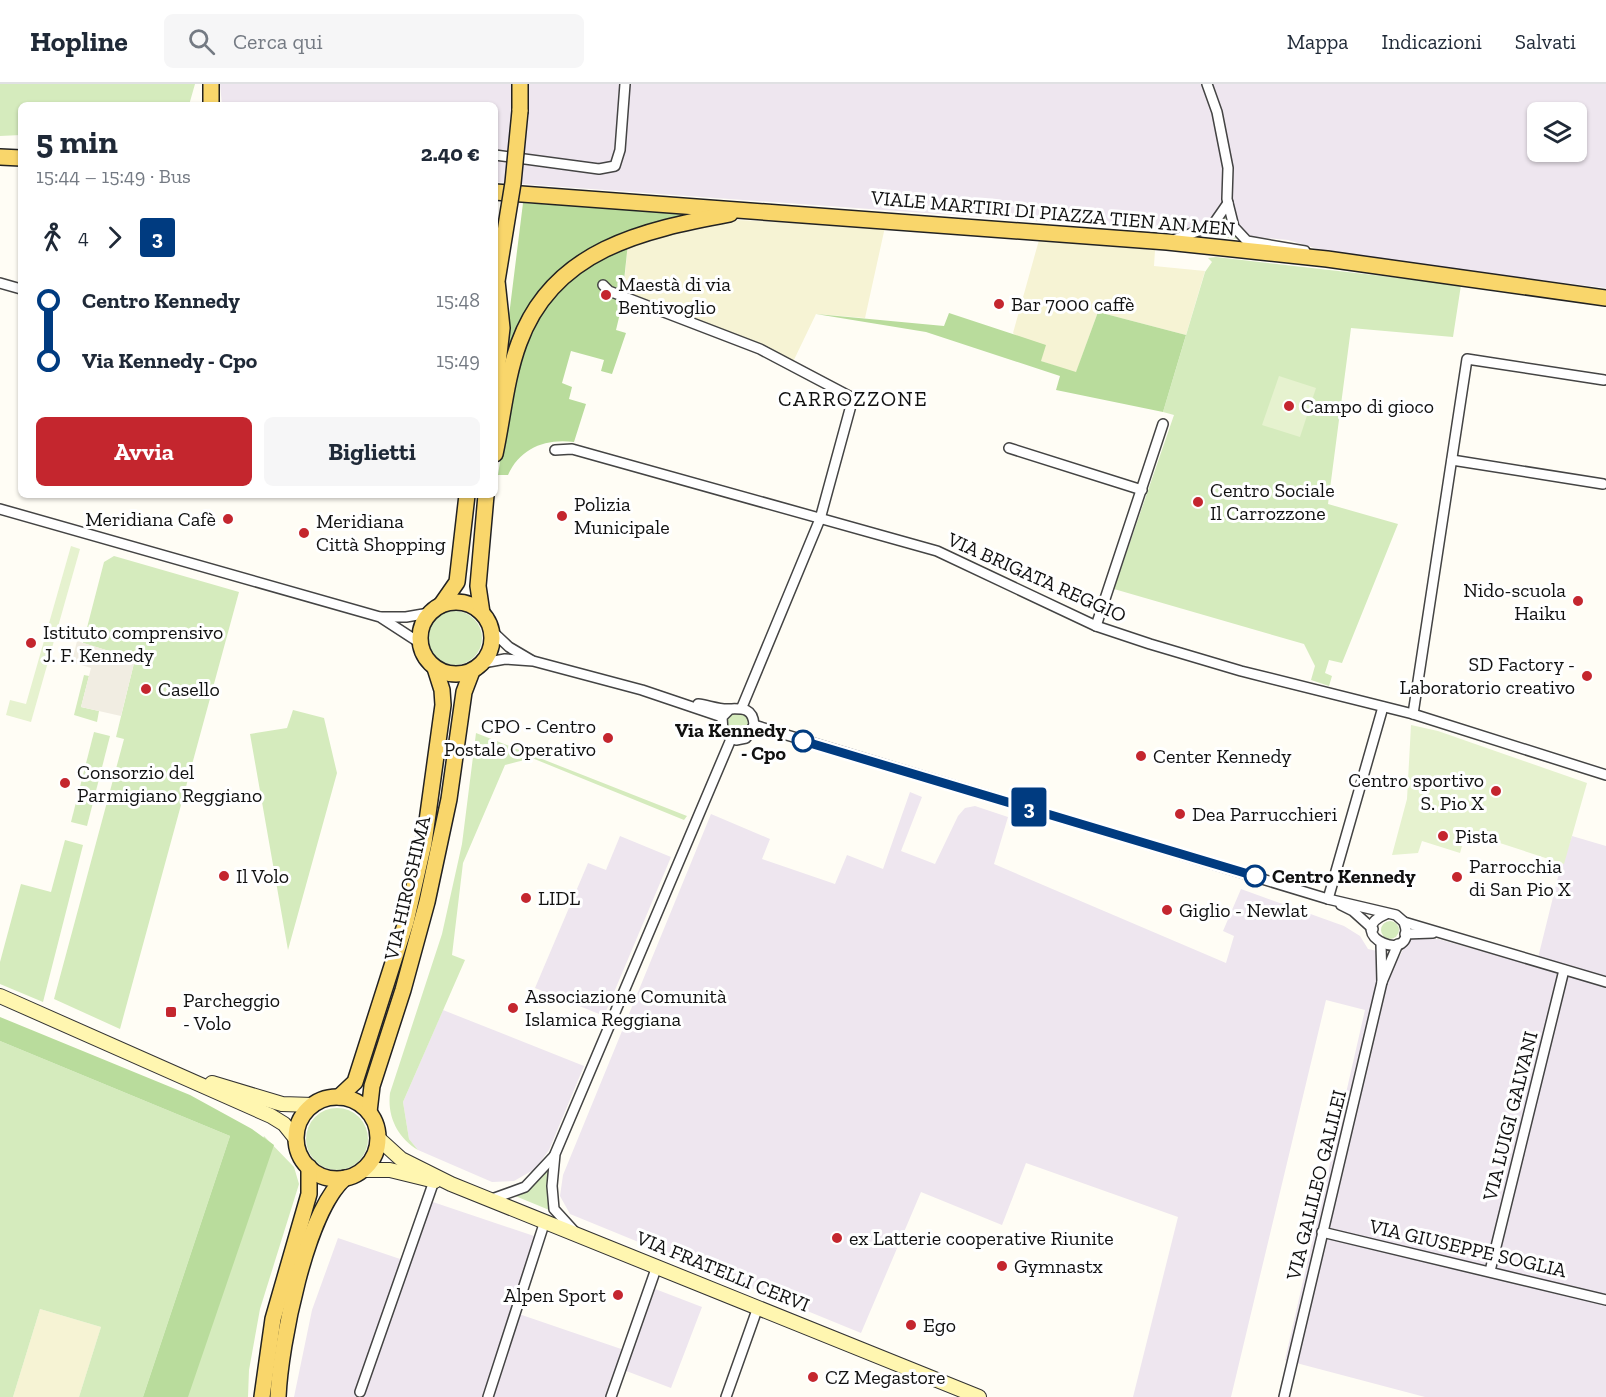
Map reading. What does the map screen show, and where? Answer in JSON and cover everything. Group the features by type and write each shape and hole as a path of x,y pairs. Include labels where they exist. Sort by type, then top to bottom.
{"main road":[{"path":"498,275 513,183 520,111 520,84"},
{"path":"205,102 211,85"},
{"path":"211,85 211,102"},
{"path":"211,85 217,102"},
{"path":"0,157 18,158"},
{"name":"VIALE MARTIRI DI PIAZZA TIEN AN MEN","path":"498,192 1167,242 1327,259 1606,298"},
{"path":"498,439 520,340 550,291 589,258 628,237 685,222 752,210"},
{"path":"498,301 502,328 498,363"},
{"path":"420,643 421,627 457,582 467,498"},
{"path":"486,498 478,586 482,613 492,631"},
{"path":"435,609 463,602 482,613"},
{"name":"VIA HIROSHIMA","path":"369,1112 372,1086 428,902 448,799 464,692 477,667 489,653 492,631"},
{"name":"VIA HIROSHIMA","path":"339,1097 355,1082 406,922 424,843 443,705 442,690 435,668 424,657 420,643"},
{"path":"435,668 453,675 477,667"},
{"path":"0,996 189,1077 279,1120 296,1138"},
{"path":"189,1077 244,1090 282,1104 313,1105"},
{"path":"345,1178 321,1175 309,1167 298,1149 296,1138 304,1114 313,1105 326,1099 339,1097 360,1104 369,1112"},
{"name":"VIA FRATELLI CERVI","path":"369,1112 378,1128 379,1138 401,1159 451,1184 758,1307 964,1394 979,1397"},
{"path":"364,1170 377,1150 379,1138"},
{"path":"262,1397 273,1319 309,1194 309,1167"},
{"name":"VIA FRATELLI CERVI","path":"345,1178 364,1170 390,1170 451,1184"},
{"path":"278,1397 287,1323 301,1272 327,1199 345,1178"}],"street":[{"path":"498,155 599,169 615,166 620,150 624,84"},
{"path":"1207,84 1217,112 1228,168 1228,203 1234,227 1247,241 1289,247 1327,259"},
{"path":"1167,242 1212,226 1228,203"},
{"path":"0,283 18,288"},
{"path":"477,667 505,659 533,661 725,713 742,707 820,519 853,398 760,349 609,291 603,285"},
{"path":"1413,714 1467,359 1604,380"},
{"path":"1096,626 1163,424"},
{"path":"1008,448 1142,490"},
{"name":"VIA BRIGATA REGGIO","path":"555,450 572,449 937,551 1096,626 1241,671 1413,714 1606,775"},
{"path":"1452,460 1603,484"},
{"path":"0,509 380,617 406,617 435,609"},
{"path":"380,617 420,643"},
{"path":"492,631 509,647 533,661"},
{"path":"725,713 723,732 731,738 746,738 754,725 753,716 742,707"},
{"path":"1328,899 1383,707"},
{"path":"754,725 1328,899 1396,915 1404,922 1606,982"},
{"path":"575,1233 554,1209 552,1186 555,1154 731,738"},
{"path":"1328,899 1353,911 1373,929"},
{"path":"1386,914 1377,919 1373,929 1375,938 1381,944 1398,944 1406,934 1404,922"},
{"path":"1406,934 1442,933"},
{"name":"VIA GALILEO GALILEI","path":"1381,944 1382,982"},
{"name":"VIA GALILEO GALILEI","path":"1284,1397 1382,982 1398,944"},
{"name":"VIA LUIGI GALVANI","path":"1490,1271 1564,970"},
{"path":"492,1199 525,1188 555,1154"},
{"path":"360,1392 434,1181"},
{"path":"488,1397 545,1221"},
{"name":"VIA GIUSEPPE SOGLIA","path":"1322,1232 1606,1300"},
{"path":"611,1397 657,1266"},
{"path":"726,1397 758,1307"}],"shaded area":[{"path":"220,84 1606,84 1606,288 1338,255 1288,240 498,182 498,102 222,102"},
{"path":"736,220 885,227 865,318 816,314 791,366 623,297 628,243 712,223"},
{"path":"1039,240 1155,250 1154,266 1205,271 1186,335 1098,312 1076,373 1041,361 1013,333"},
{"path":"77,641 135,659 121,716 81,707 91,668 72,662"},
{"path":"910,792 922,797 901,851 935,864 958,816 965,808 975,806 1008,817 994,864 1226,963 1234,936 1223,931 1241,889 1344,926 1360,936 1368,949 1400,956 1405,944 1412,939 1438,939 1536,966 1558,877 1572,836 1606,846 1606,1397 1425,1397 1285,1360 1365,1010 1326,1000 1231,1397 1133,1397 1178,1217 1026,1163 1002,1225 921,1192 861,1333 570,1214 560,1196 563,1175 711,814 770,839 762,859 835,884 847,855 883,869"},
{"path":"620,836 671,857 604,1016 535,988 588,863 606,870"},
{"path":"443,1010 584,1066 549,1150 535,1169 514,1181 492,1182 418,1150 409,1139 403,1102"},
{"path":"427,1200 540,1238 516,1313 627,1351 650,1287 702,1307 671,1388 621,1369 611,1397 294,1397 312,1310 338,1238 406,1261"},
{"path":"40,1309 101,1327 79,1397 13,1397"}],"green space":[{"path":"0,84 195,84 190,102 18,102 18,135 0,136"},
{"path":"523,203 707,213 622,235 527,311 503,364"},
{"path":"1226,216 1229,229 1238,239 1206,235 1217,229"},
{"path":"628,243 621,309 616,330 626,333 612,374 601,371 604,360 571,351 562,383 572,387 569,399 586,404 574,442 554,442 535,447 519,458 508,475 498,475 512,391 519,364 542,312 558,289 579,270"},
{"path":"1216,257 1461,285 1453,337 1351,328 1328,504 1398,524 1342,663 1329,660 1325,673 1332,676 1329,686 1311,680 1315,666 1304,644 1114,589 1174,415 1163,412 1205,272 1212,262 1208,258"},
{"path":"1098,312 1186,335 1163,412 1056,390 1060,376 926,332 816,314 944,326 949,313 1046,345 1041,361 1076,372"},
{"name":"Campo di gioco","path":"1279,376 1316,388 1300,437 1262,425"},
{"path":"71,546 80,549 31,722 6,715 10,700 26,704"},
{"path":"114,556 239,592 120,1029 54,999 124,739 116,737 135,659 83,643 104,562"},
{"path":"450,611 460,611 470,615 478,623 482,638 478,653 470,661 460,665 450,665 440,661 432,653 428,643 428,633 432,623 440,615"},
{"path":"84,675 89,676 81,707 99,711 97,722 74,715"},
{"name":"Il Volo","path":"293,710 324,718 337,773 288,950 250,734 287,728"},
{"path":"738,712 746,715 749,723 746,731 738,734 730,731 727,723 730,715"},
{"name":"Centro sportivo S. Pio X","path":"1411,725 1438,731 1587,783 1564,864 1466,832 1460,853 1422,841 1418,853 1392,855 1407,799"},
{"path":"94,732 110,736 87,826 71,822"},
{"path":"476,733 687,816 684,820 532,758 505,765 463,863 452,955 465,960 403,1102 409,1139 418,1150 395,1126 390,1110 390,1093 442,934 462,844"},
{"path":"65,840 83,845 43,1002 0,984 0,962 21,884 51,892"},
{"path":"1386,921 1394,921 1399,926 1397,937 1386,939 1381,934 1381,926"},
{"path":"0,1017 190,1095 252,1129 274,1145 188,1397 143,1397 230,1136 0,1041"},
{"path":"0,1041 230,1136 143,1397 79,1397 101,1327 40,1309 13,1397 0,1397"},
{"path":"331,1108 343,1108 359,1117 366,1127 368,1139 366,1151 359,1161 343,1170 331,1170 320,1165 311,1156 306,1145 306,1133 311,1122 320,1113"},
{"path":"264,1136 294,1167 299,1184 260,1309 249,1370 248,1397 176,1397"},
{"path":"555,1154 552,1186 559,1214 508,1193 526,1187"}],"bus line":[{"name":"3","path":"803,741 1051,813 1255,876"}],"place":[{"name":"Maestà di via Bentivoglio","path":"606,295"},
{"name":"Bar 7000 caffè","path":"999,304"},
{"name":"Campo di gioco","path":"1289,406"},
{"name":"Centro Sociale Il Carrozzone","path":"1198,502"},
{"name":"Polizia Municipale","path":"562,516"},
{"name":"Meridiana Cafè","path":"228,519"},
{"name":"Meridiana Città Shopping","path":"304,533"},
{"name":"Nido-scuola Haiku","path":"1578,601"},
{"name":"Istituto comprensivo J. F. Kennedy","path":"31,643"},
{"name":"SD Factory - Laboratorio creativo","path":"1587,676"},
{"name":"Casello","path":"146,689"},
{"name":"CPO - Centro Postale Operativo","path":"608,738"},
{"name":"Via Kennedy - Cpo","path":"803,741"},
{"name":"Center Kennedy","path":"1141,756"},
{"name":"Consorzio del Parmigiano Reggiano","path":"65,783"},
{"name":"Centro sportivo S. Pio X","path":"1496,791"},
{"name":"Dea Parrucchieri","path":"1180,814"},
{"name":"Pista","path":"1443,836"},
{"name":"Il Volo","path":"224,876"},
{"name":"Centro Kennedy","path":"1255,876"},
{"name":"Parrocchia di San Pio X","path":"1457,877"},
{"name":"LIDL","path":"526,898"},
{"name":"Giglio - Newlat","path":"1167,910"},
{"name":"Associazione Comunità Islamica Reggiana","path":"513,1008"},
{"name":"Parcheggio - Volo","path":"171,1012"},
{"name":"ex Latterie cooperative Riunite","path":"837,1238"},
{"name":"Gymnastx","path":"1002,1266"},
{"name":"Alpen Sport","path":"618,1295"},
{"name":"Ego","path":"911,1325"},
{"name":"CZ Megastore","path":"813,1377"}],"district":[{"name":"CARROZZONE","path":"853,398"}]}
